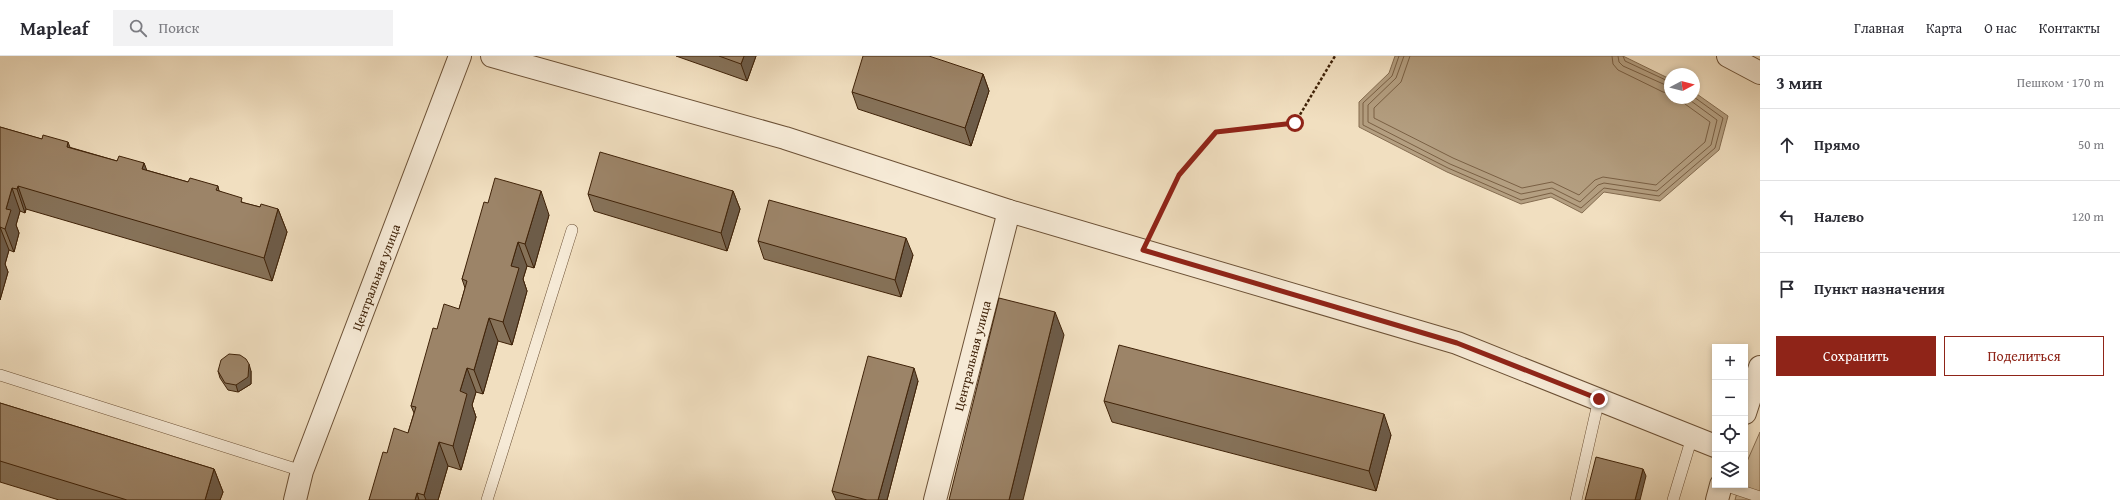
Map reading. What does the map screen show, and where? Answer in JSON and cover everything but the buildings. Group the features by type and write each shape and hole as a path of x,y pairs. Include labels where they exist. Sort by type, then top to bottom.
{"street":[{"name":"Центральная улица","path":"295,500 302,471 460,56"},
{"path":"492,56 785,138 1009,211 1457,343 1712,445"},
{"path":"1728,56 1760,74"},
{"name":"Центральная улица","path":"935,500 1009,211"},
{"path":"1748,404 1760,367"},
{"path":"1717,500 1722,488"}],"lane":[{"path":"487,500 572,230"},
{"path":"0,375 302,471"},
{"path":"1576,500 1599,399"},
{"path":"1672,500 1692,437"},
{"path":"1732,488 1760,497"}],"path":[{"path":"1143,250 1179,175 1216,132 1295,123 1335,56"}],"shaded area":[{"path":"1760,432 1760,500 1735,500 1738,488 1748,488 1748,459"}],"water":[{"path":"1395,56 1623,56 1664,76 1664,104 1700,104 1700,96 1728,116 1719,150 1660,201 1604,192 1582,213 1551,197 1521,204 1447,172 1359,127 1359,102 1389,73"}],"route":[{"path":"1295,123 1216,132 1179,175 1143,250 1457,343 1599,399"}]}
